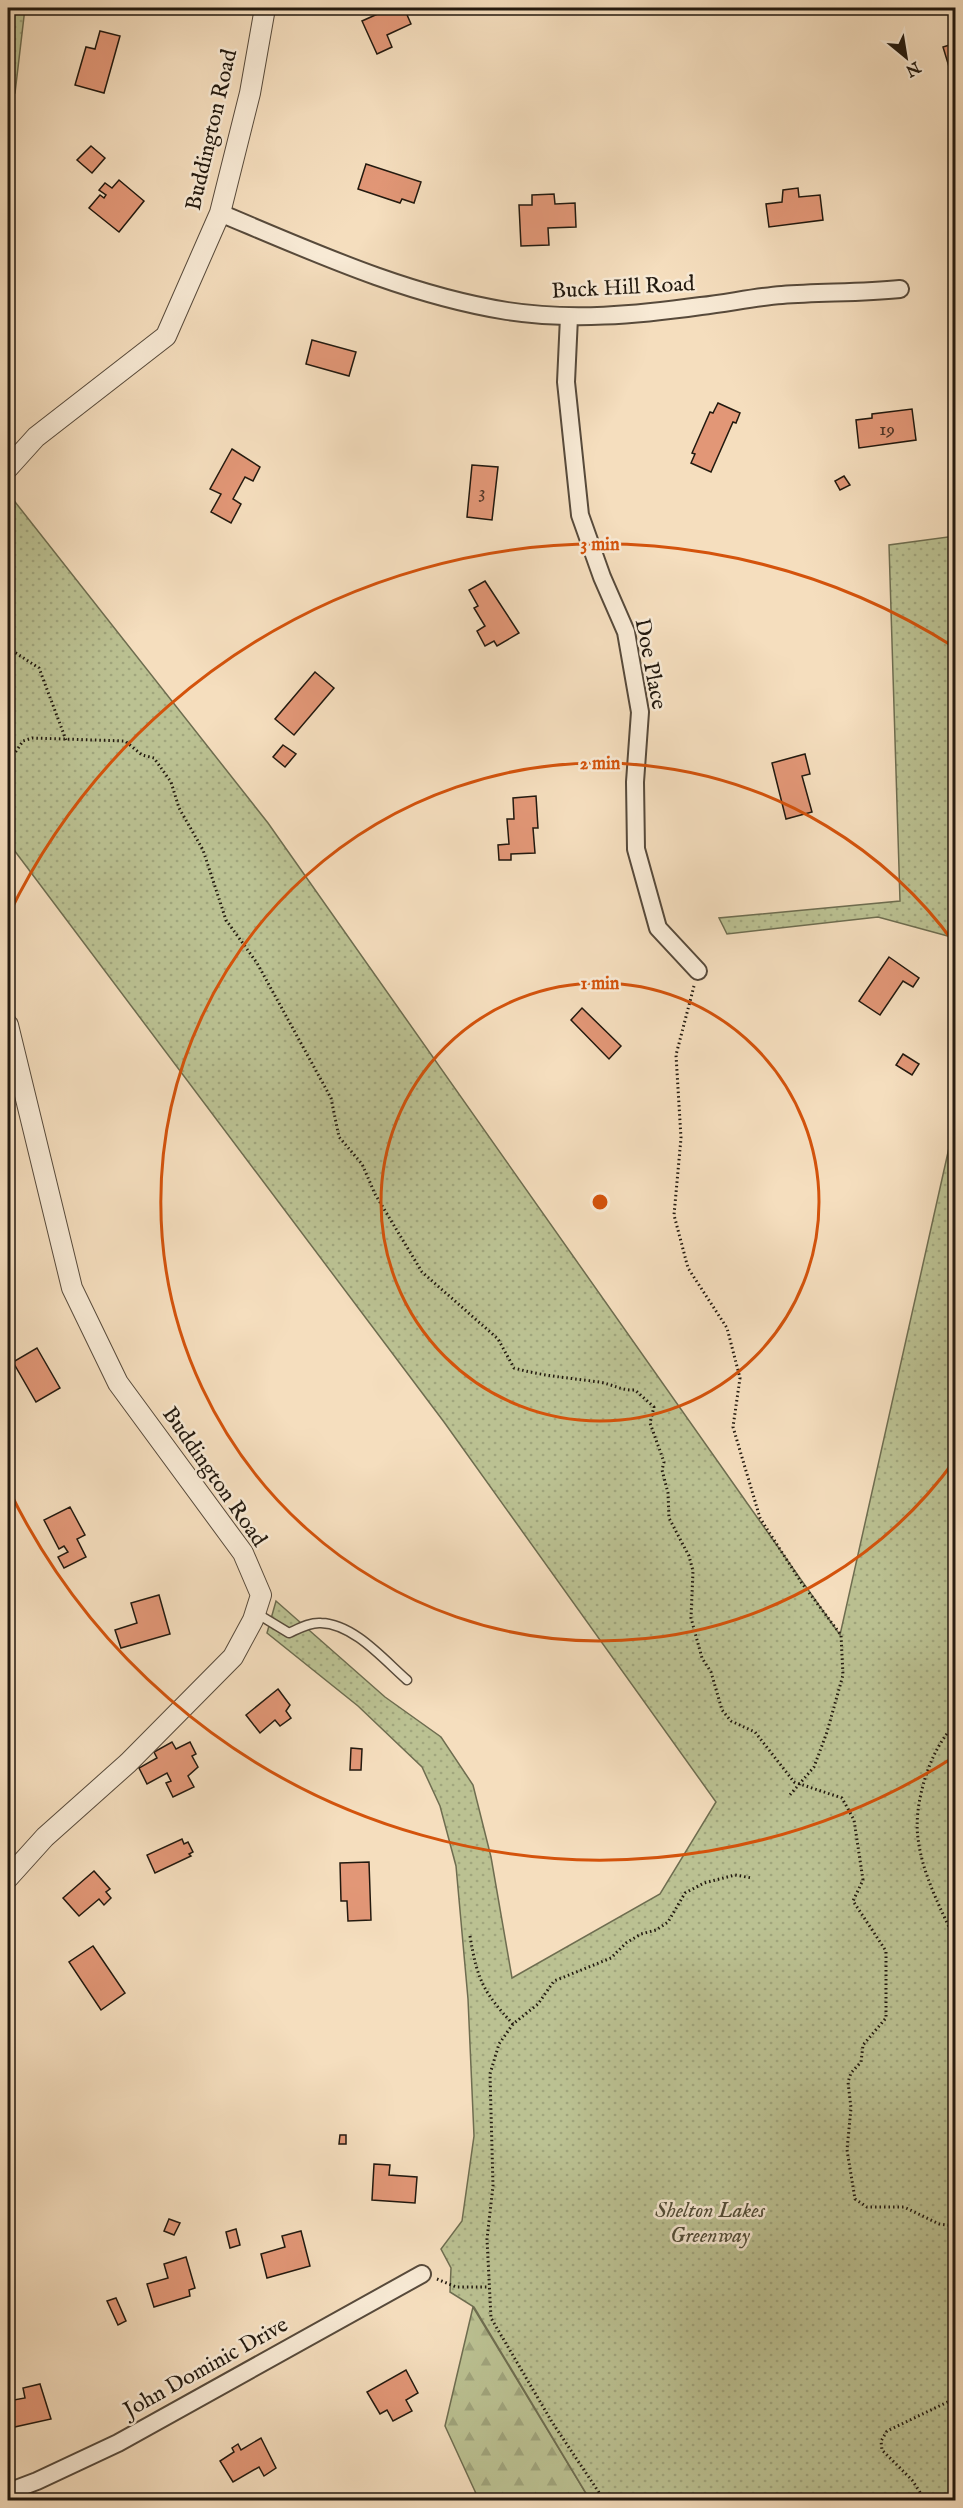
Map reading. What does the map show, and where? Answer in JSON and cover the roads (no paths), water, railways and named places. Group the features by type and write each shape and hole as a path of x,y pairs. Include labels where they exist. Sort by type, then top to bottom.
{"street":[{"name":"Buddington Road","path":"8,468 36,437 166,336 220,213 250,93 265,8"},
{"name":"Buck Hill Road","path":"220,213 327,257 434,296 508,311 569,317 687,308 782,295 838,295 900,289"},
{"name":"Doe Place","path":"569,317 566,382 580,515 602,577 626,632 640,712 635,782 636,849 658,928 698,971"},
{"name":"Buddington Road","path":"8,1026 72,1288 118,1383 243,1552 261,1595 256,1612 233,1657 128,1763 45,1838 8,1878"},
{"name":"John Dominic Drive","path":"8,2492 118,2443 422,2274"}],"lane":[{"path":"256,1612 289,1633 320,1623 339,1627 356,1636 407,1680"}],"park label":[{"name":"Shelton Lakes Greenway","path":"710,2224"}]}
